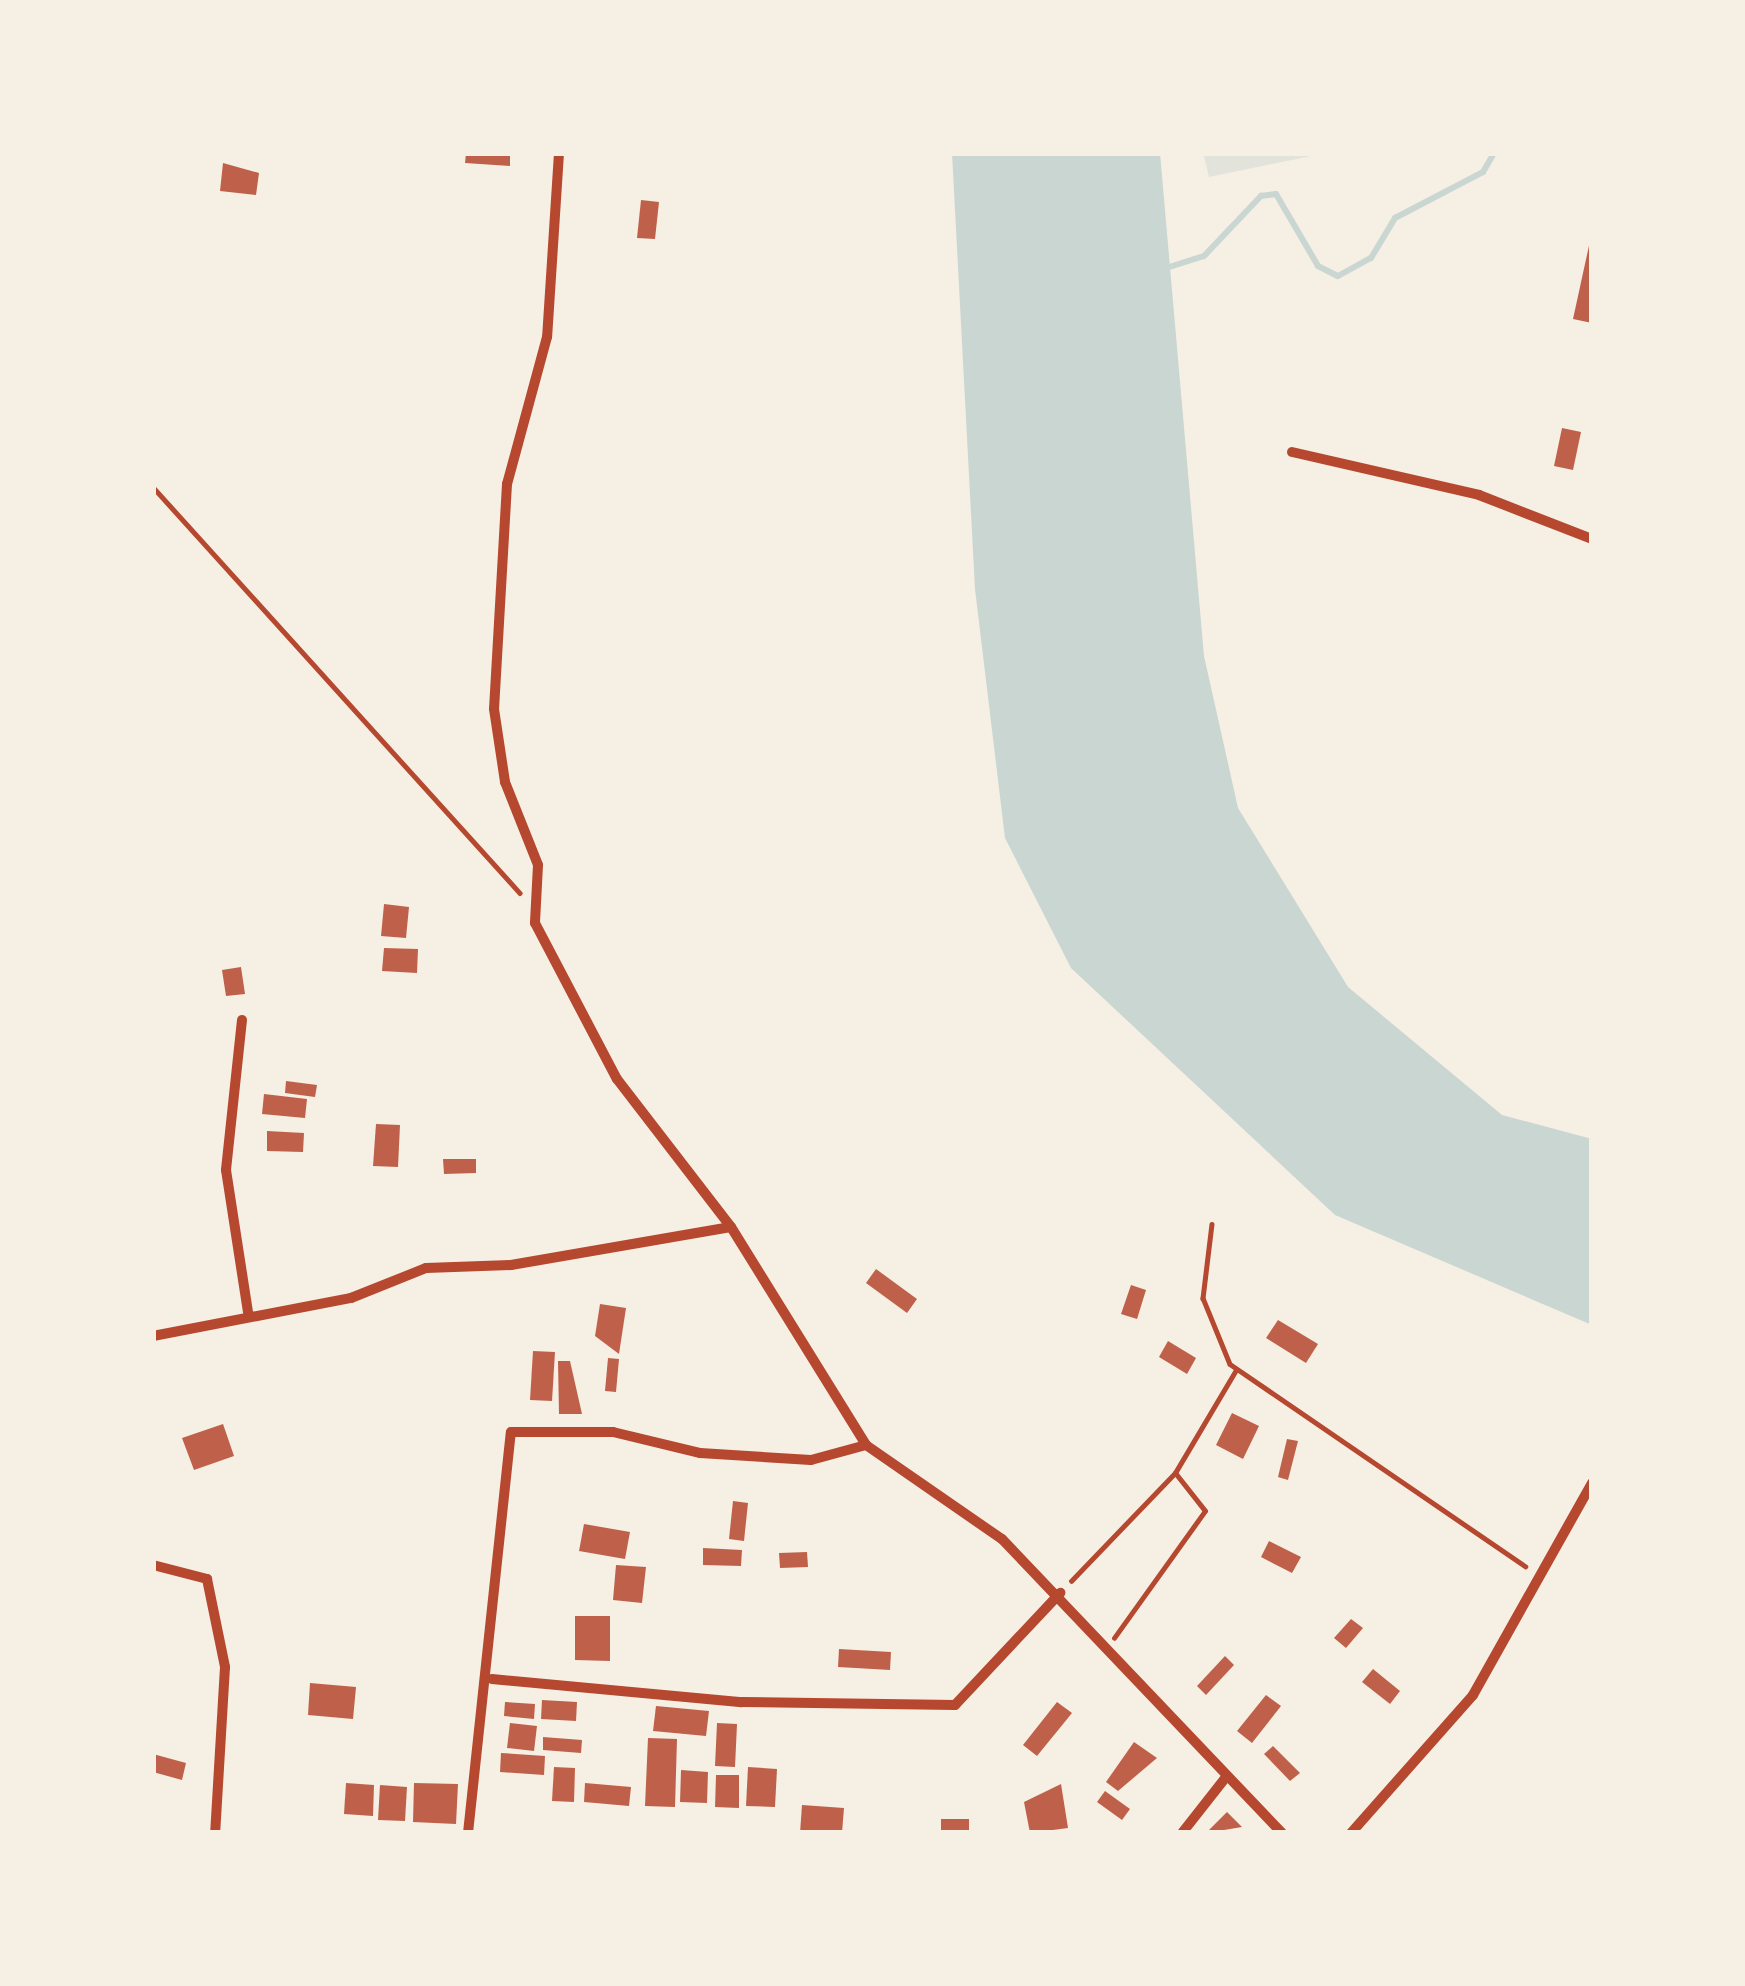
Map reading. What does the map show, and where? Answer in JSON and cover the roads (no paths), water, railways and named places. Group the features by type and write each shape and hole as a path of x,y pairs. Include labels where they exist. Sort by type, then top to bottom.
{"street":[{"path":"559,153 547,337 507,484 494,710 506,782 538,865 532,906 617,1079 731,1228 866,1445 1060,1593 1282,1833"},
{"path":"1292,452 1479,495 1592,539"},
{"path":"242,1020 226,1170 248,1312"},
{"path":"153,1336 248,1312 351,1298 426,1268 511,1265 731,1228"},
{"path":"468,1833 492,1679 511,1432 613,1432 700,1453 811,1460 866,1445"},
{"path":"1351,1833 1473,1695 1592,1483"},
{"path":"153,1565 207,1579 225,1667 215,1833"},
{"path":"492,1679 742,1702 955,1706 1060,1593"},
{"path":"1182,1833 1226,1777"}],"waterway":[{"path":"1160,270 1204,256 1261,196 1276,194 1318,266 1338,276 1371,258 1395,218 1483,172 1494,153"}]}
